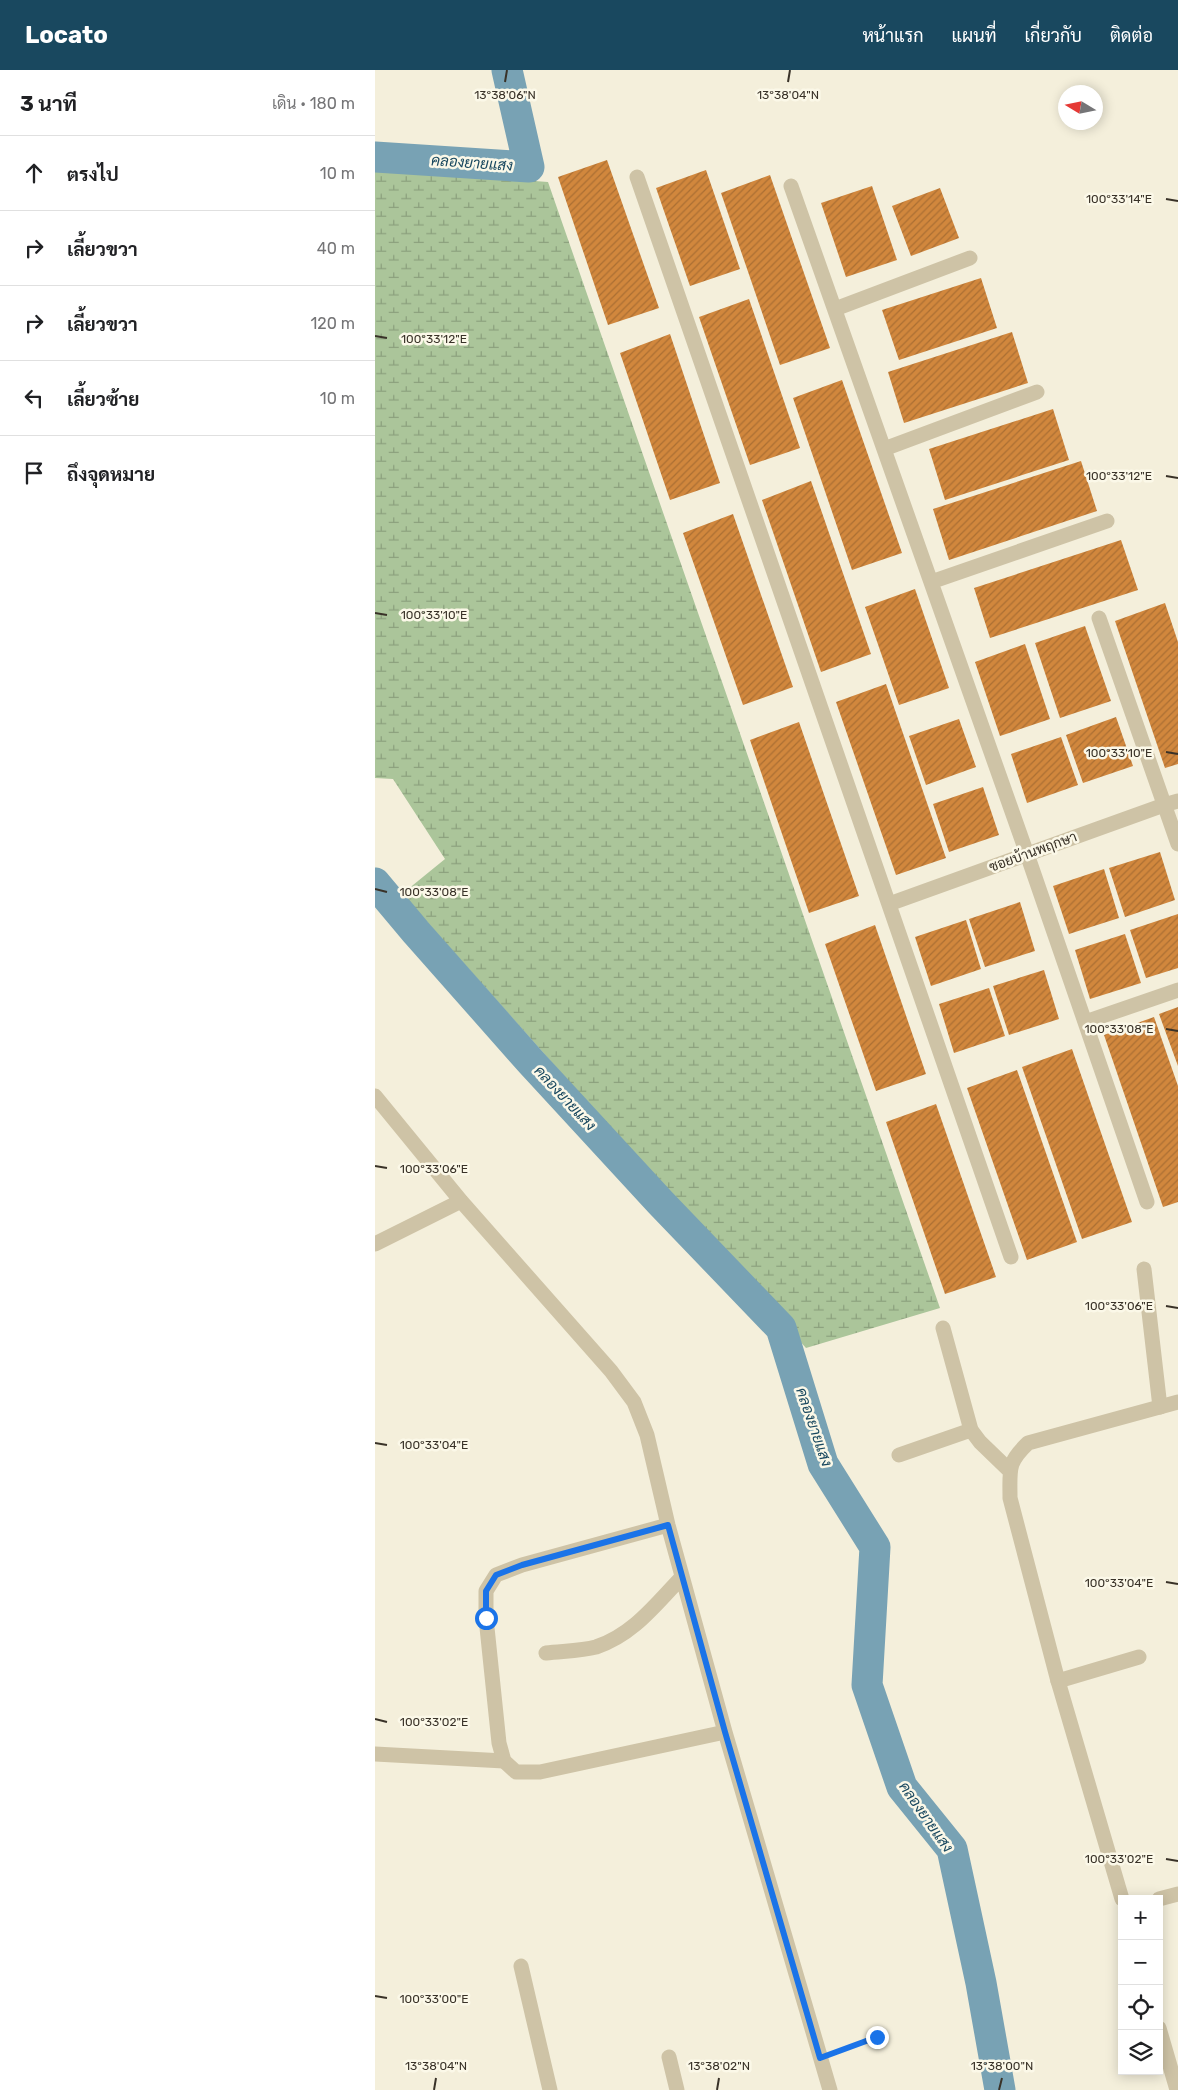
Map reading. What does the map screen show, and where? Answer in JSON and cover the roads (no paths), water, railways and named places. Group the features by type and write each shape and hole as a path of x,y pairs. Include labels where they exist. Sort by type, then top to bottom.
{"street":[{"path":"637,177 1011,1257"},
{"path":"791,186 1027,854 1147,1202"},
{"path":"835,309 970,258"},
{"path":"884,449 1037,392"},
{"path":"931,582 1107,521"},
{"path":"1099,618 1171,803 1178,844"},
{"name":"ซอยบ้านพฤกษา","path":"889,904 1171,803"},
{"path":"1085,1022 1178,990"},
{"path":"375,1096 461,1201 611,1371 634,1402 647,1435 668,1525 725,1732 830,2090"},
{"path":"375,1244 461,1201"},
{"path":"1144,1269 1160,1407"},
{"path":"943,1328 971,1430 980,1442 1010,1470"},
{"path":"1121,1895 1059,1681 1010,1498 1010,1470 1014,1456 1028,1443 1178,1402"},
{"path":"899,1455 971,1430"},
{"path":"668,1525 522,1565 496,1575 486,1591 486,1618 499,1743 504,1761 516,1772 540,1772 725,1732"},
{"path":"546,1653 595,1647 631,1630 682,1577"},
{"path":"1059,1681 1139,1657"},
{"path":"375,1754 504,1761"},
{"path":"1163,1898 1178,1894"},
{"path":"521,1966 550,2090"},
{"path":"1160,2030 1177,2090"},
{"path":"669,2058 677,2090"}],"waterway":[{"name":"คลองยายแสง","path":"375,157 529,167 507,70"},
{"name":"คลองยายแสง","path":"375,883 531,1062 660,1202 781,1328 823,1464 875,1547 867,1685 902,1787 952,1849 981,1983 1000,2090"}]}
